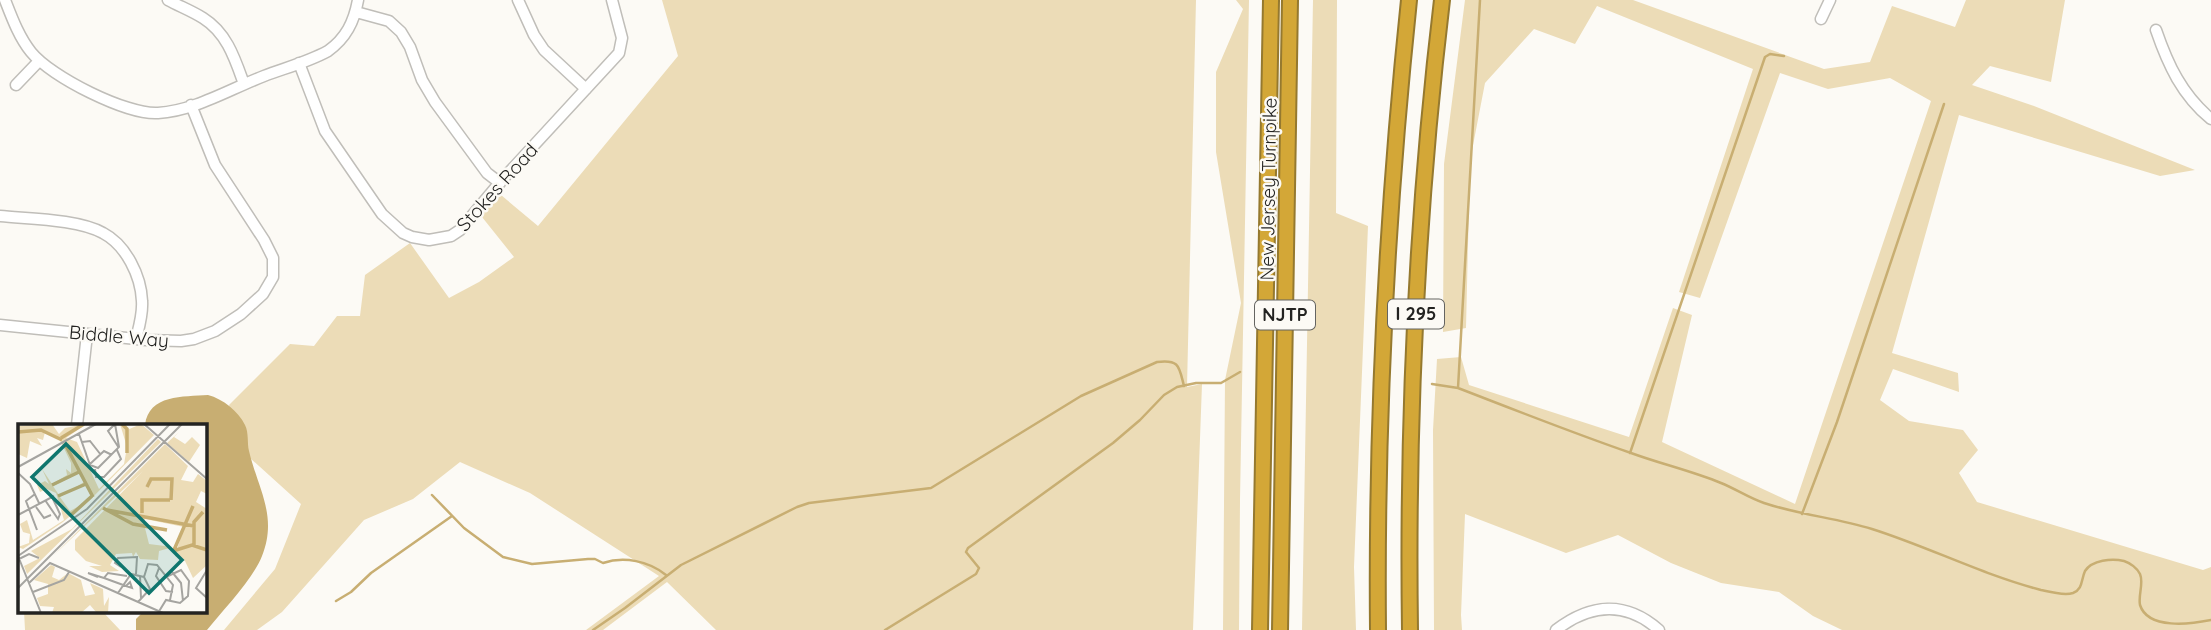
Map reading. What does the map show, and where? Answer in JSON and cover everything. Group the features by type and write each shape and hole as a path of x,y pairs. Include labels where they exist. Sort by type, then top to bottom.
{"highway":[{"name":"New Jersey Turnpike","path":"1260,630 1271,0"},
{"name":"New Jersey Turnpike","path":"1280,630 1290,0"},
{"name":"I 295","path":"1378,630 1379,432 1384,309 1392,173 1409,0"},
{"name":"I 295","path":"1410,630 1411,464 1417,307 1428,141 1442,0"}],"street":[{"path":"5,0 24,43 39,61 92,93 133,110 156,114 191,106 318,57 337,44 350,27 358,0"},
{"path":"168,0 204,19 218,30 231,50 244,84"},
{"path":"518,0 529,27 544,50 586,89"},
{"name":"Stokes Road","path":"299,63 325,131 383,214 403,233 412,237 429,240 444,238 456,234 619,53 621,30 612,0"},
{"path":"1821,19 1830,0"},
{"path":"356,12 389,21 401,32 435,102 487,173 500,183"},
{"path":"2156,30 2164,55 2176,78 2196,107 2211,119"},
{"path":"16,85 39,61"},
{"name":"Biddle Way","path":"0,325 170,342 194,340 224,326 263,294 273,277 273,258 215,165 191,106"},
{"path":"0,216 80,225 103,233 116,243 131,263 142,294 136,339"},
{"path":"77,424 87,334"},
{"path":"1556,630 1585,612 1603,608 1630,612 1659,630"}],"shaded area":[{"path":"662,0 1196,0 1187,387 1202,384 1193,630 716,630 667,582 603,630 586,630 659,576 530,493 460,462 413,499 364,520 282,612 257,630 224,630 275,569 301,504 250,458 229,405 290,344 314,346 337,316 360,316 365,275 410,243 449,298 479,282 514,257 478,212 495,190 538,226 678,56"},
{"path":"1236,0 1249,0 1239,630 1223,630 1225,380 1241,303 1216,152 1216,72 1243,9"},
{"path":"1313,0 1337,0 1336,213 1368,226 1354,567 1356,630 1302,630"},
{"path":"1465,0 1633,0 1824,69 1870,62 1892,6 1955,27 1966,0 2065,0 2051,82 1990,66 1972,85 2034,106 2195,170 2160,176 1959,115 1892,353 1958,373 1959,392 1893,369 1880,400 1909,421 1963,430 1978,450 1959,473 1977,502 2203,570 2211,567 2211,630 1842,630 1813,616 1779,592 1721,583 1671,563 1618,535 1566,553 1465,514 1462,630 1434,630 1433,430 1437,359 1461,357 1469,385 1629,437 1673,308 1692,315 1662,442 1795,504 1931,101 1890,78 1828,89 1780,73 1700,298 1679,292 1753,69 1597,6 1575,44 1534,29 1485,83 1470,161 1466,328 1443,332 1444,164"},
{"path":"208,395 230,406 242,420 265,503 268,528 266,542 258,565 207,630 136,630 136,619 143,612 206,612 206,424 145,424 148,415 160,402 178,397"},
{"path":"24,612 103,612 120,630 25,630"}],"waterway":[{"path":"1458,388 1480,0"},
{"path":"1630,453 1765,57 1770,54 1784,56"},
{"path":"1802,514 1837,422 1944,104"},
{"path":"593,630 681,565 797,507 809,503 931,488 1081,396 1157,362 1174,363 1184,386"},
{"path":"885,630 976,574 979,568 966,552 968,548 1113,443 1164,395 1177,387 1196,383 1221,383 1240,372"},
{"path":"1432,384 1458,388 1642,457 1727,485 1764,503 1872,529 1998,577 2041,590 2061,594 2073,593 2079,589 2085,571 2092,564 2108,560 2124,561 2140,574 2140,605 2152,618 2171,623 2211,620"},
{"path":"432,495 464,528 503,557 532,564 588,559 603,563 628,560 652,566 666,575"},
{"path":"336,601 452,516"}]}
